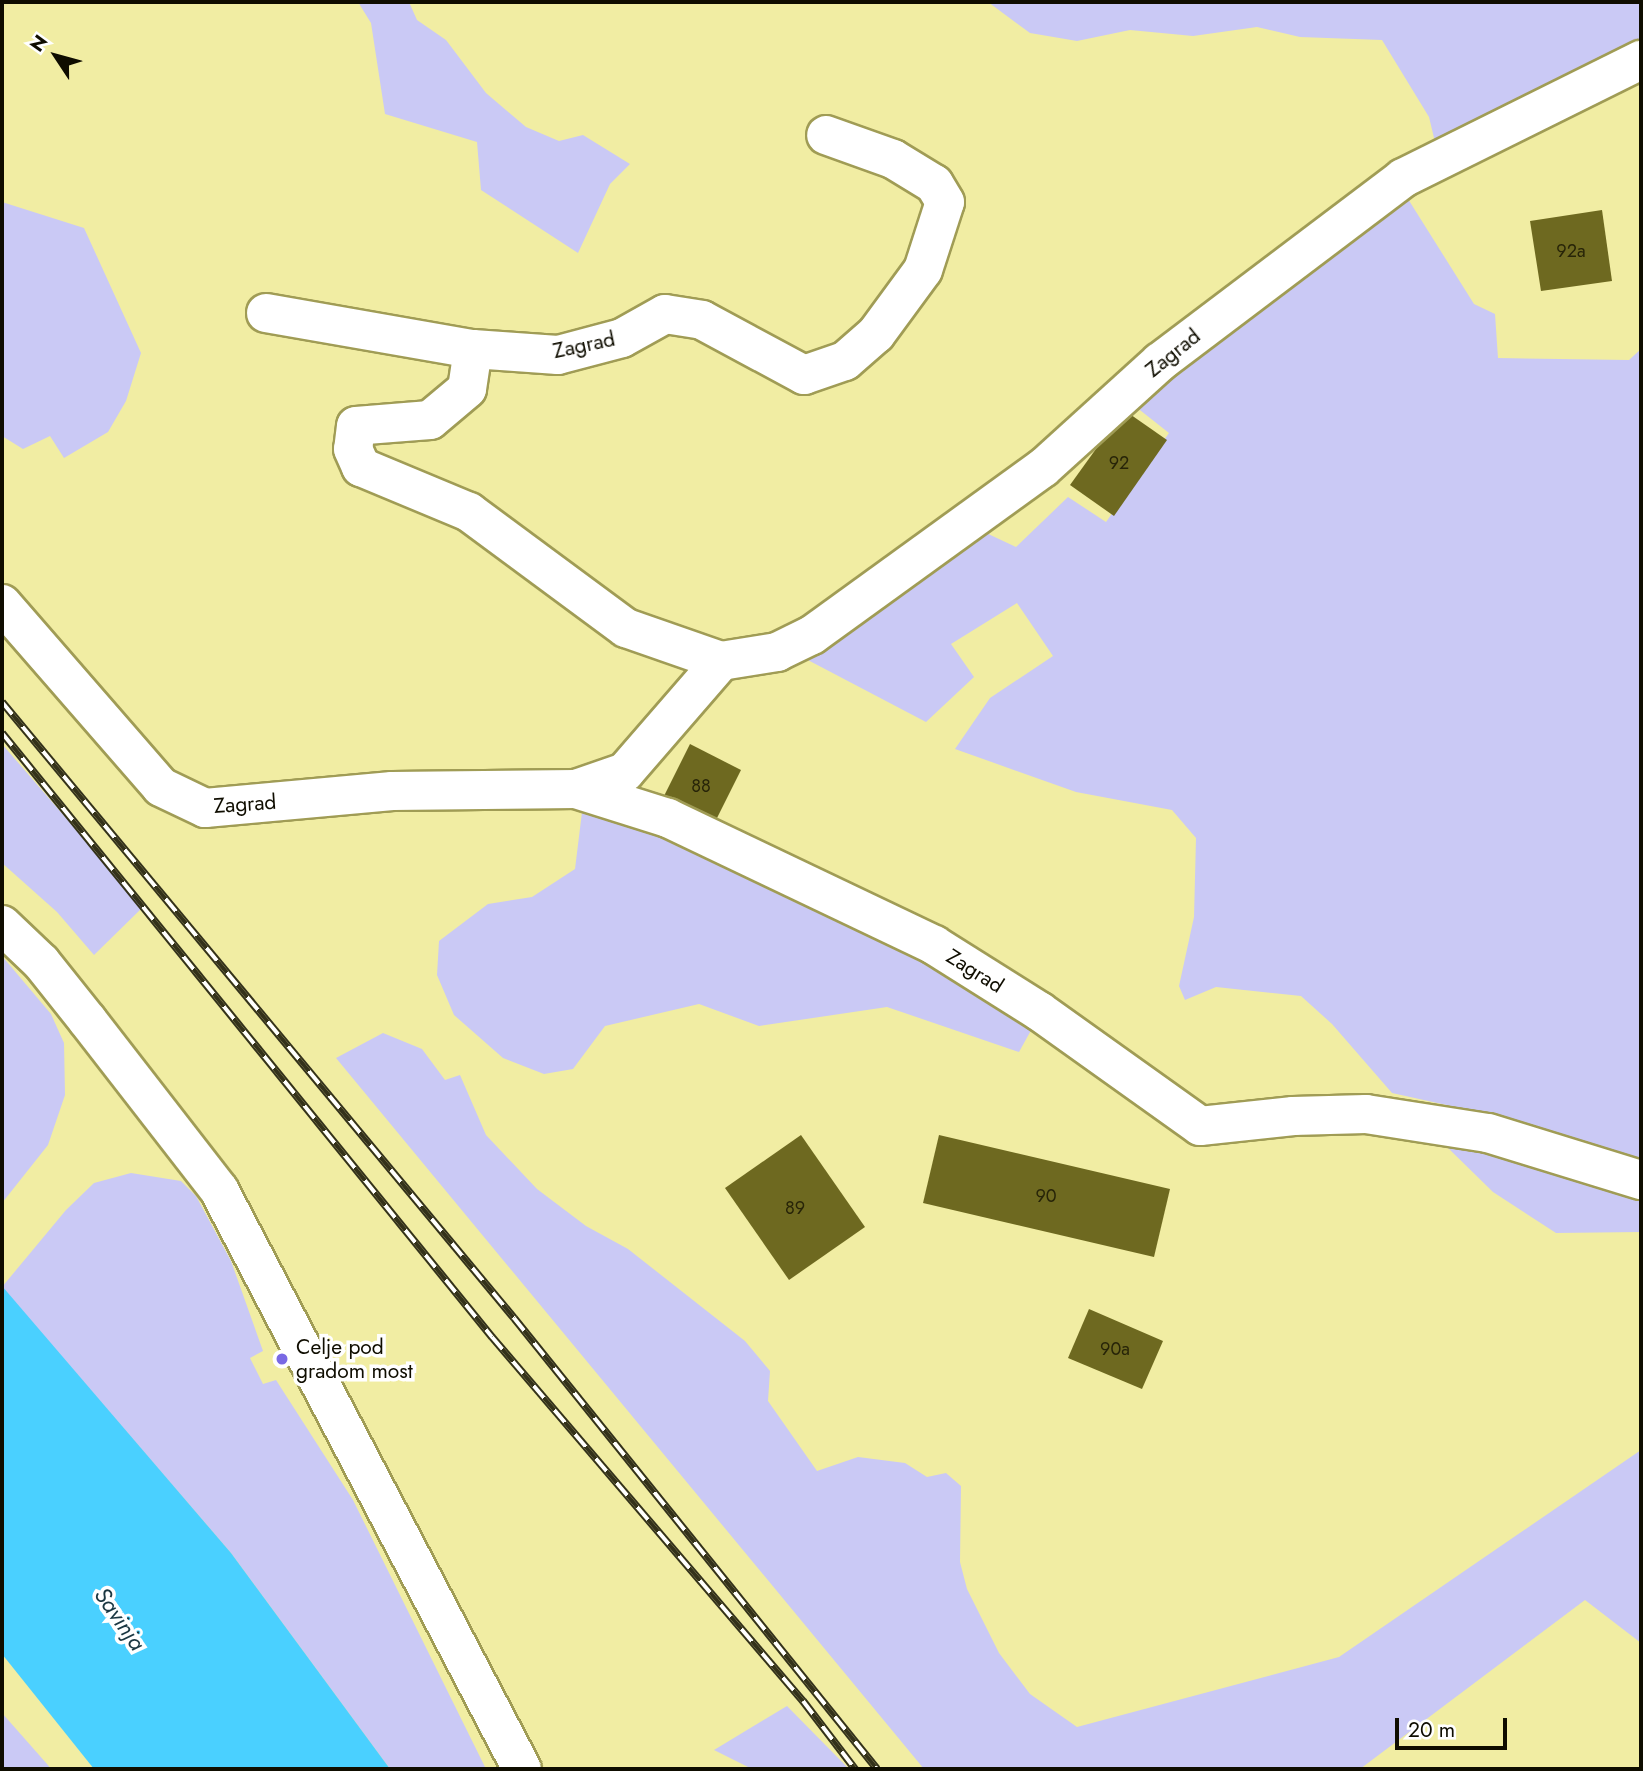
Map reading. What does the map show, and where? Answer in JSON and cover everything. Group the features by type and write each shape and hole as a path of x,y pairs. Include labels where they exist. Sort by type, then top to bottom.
{"street":[{"name":"Zagrad","path":"472,349 467,389 430,420 356,426 353,449 361,467 469,512 626,628 721,661 777,652 823,628 1043,468 1160,362 1404,178 1641,60"},
{"name":"Zagrad","path":"266,313 472,349 558,355 622,338 665,314 702,320 804,375 845,361 876,334 923,270 945,202 934,184 893,159 826,135"},
{"name":"Zagrad","path":"2,604 161,787 205,808 392,791 576,789 668,818 934,944 1039,1011 1200,1126 1293,1116 1366,1114 1488,1133 1641,1180"},
{"name":"Zagrad","path":"576,789 625,772 721,661"},
{"path":"2,925 41,962 219,1190 522,1769"}],"shaded area":[{"path":"358,2 409,2 417,20 446,40 486,93 526,127 559,141 583,135 630,164 610,184 578,253 481,190 477,142 385,114 371,23"},
{"path":"988,2 1641,2 1641,54 1435,142 1429,117 1382,40 1300,37 1257,27 1193,36 1130,30 1077,41 1030,33"},
{"path":"1403,191 1474,304 1495,314 1498,358 1629,360 1641,349 1641,1232 1556,1233 1493,1192 1447,1147 1451,1106 1392,1093 1332,1024 1301,996 1216,987 1185,1000 1179,986 1194,917 1196,838 1172,810 1076,792 955,749 990,698 1053,656 1017,603 951,644 974,677 926,722 804,658 984,532 1016,547 1068,497 1106,522 1169,433 1131,403"},
{"path":"2,202 84,228 141,353 126,401 108,432 64,458 50,436 23,449 2,436"},
{"path":"2,744 143,907 94,955 57,912 2,863"},
{"path":"583,804 765,866 1034,1025 1019,1052 887,1007 759,1026 699,1004 605,1026 573,1069 544,1074 503,1058 454,1015 437,975 439,941 488,904 532,897 575,869"},
{"path":"2,956 51,1014 64,1043 65,1095 48,1145 2,1203"},
{"path":"383,1033 422,1049 445,1080 460,1075 486,1135 537,1189 586,1226 628,1249 745,1341 770,1371 768,1401 817,1471 858,1457 905,1463 927,1477 946,1473 961,1486 960,1562 967,1589 999,1653 1030,1694 1077,1727 1339,1657 1641,1450 1641,1643 1585,1600 1360,1769 924,1769 336,1058"},
{"path":"131,1173 181,1181 196,1196 231,1261 263,1351 250,1358 263,1384 276,1380 353,1500 486,1769 390,1769 231,1553 2,1287 66,1210 94,1183"},
{"path":"787,1706 849,1769 752,1769 714,1750"},
{"path":"2,1713 47,1764 51,1769 2,1769"}],"water":[{"name":"Savinja","path":"2,1286 231,1553 390,1769 94,1769 2,1654"}],"building":[{"path":"1602,210 1612,281 1541,291 1530,221"},
{"path":"1124,410 1167,440 1114,516 1070,485"},
{"path":"690,744 741,770 712,828 661,802"},
{"path":"801,1135 865,1227 789,1280 725,1188"},
{"path":"939,1135 1170,1189 1154,1257 923,1203"},
{"path":"1089,1309 1163,1341 1142,1389 1068,1358"}],"railway":[{"path":"2,702 514,1318 877,1769"},
{"path":"2,733 492,1337 803,1701 855,1769"}],"place":[{"name":"Celje pod gradom most","path":"282,1359"}]}
